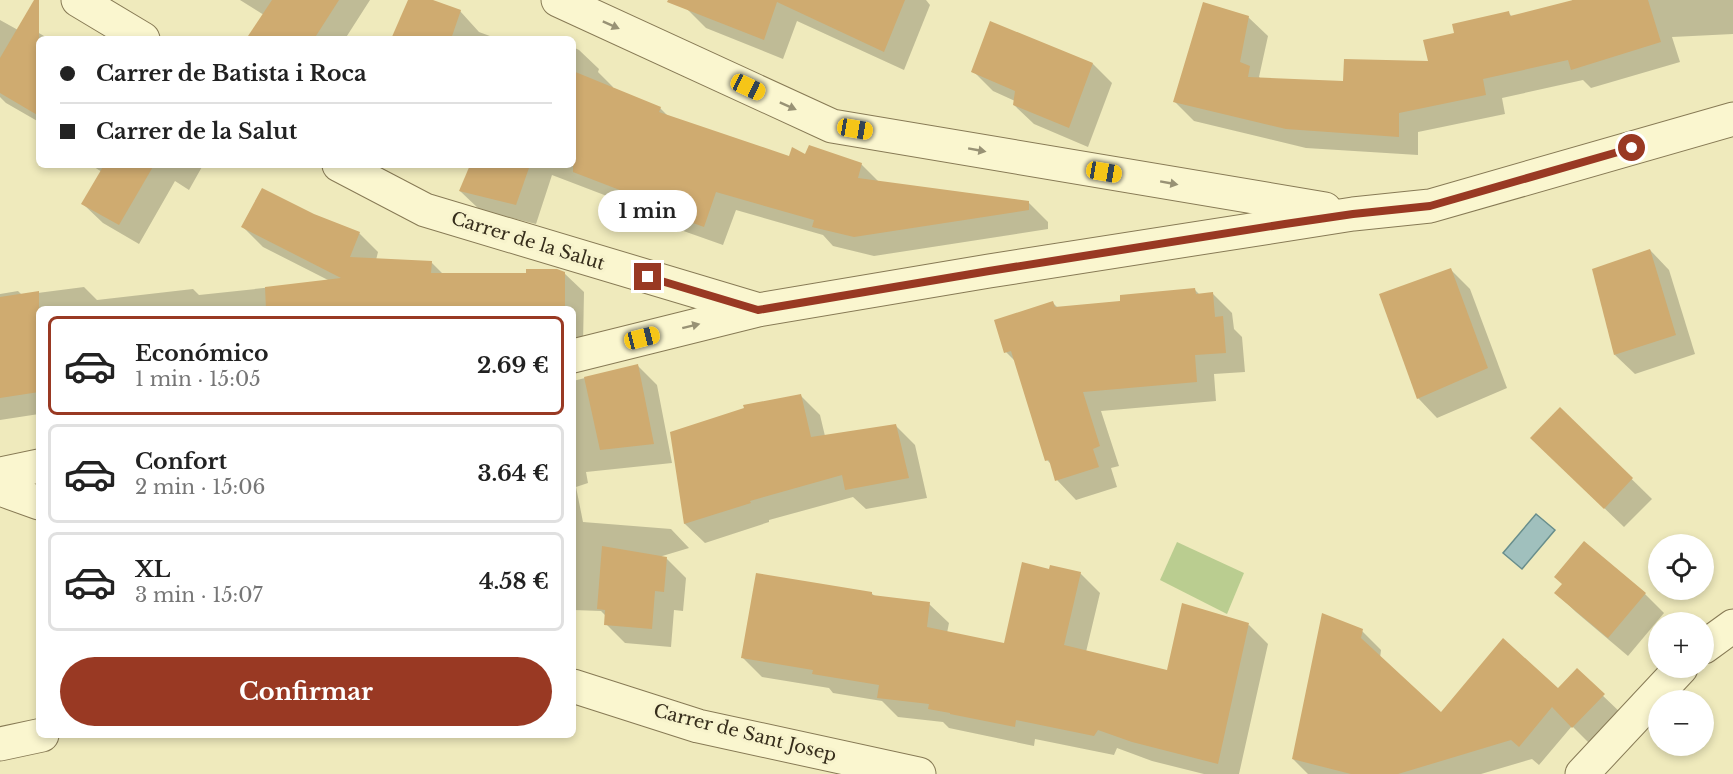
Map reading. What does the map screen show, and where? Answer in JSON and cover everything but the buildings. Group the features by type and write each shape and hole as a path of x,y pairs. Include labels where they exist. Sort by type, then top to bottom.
{"street":[{"path":"78,0 138,36"},
{"path":"574,4 832,126 1353,214"},
{"path":"576,355 758,310 978,272 1353,214 1430,206 1733,119"},
{"name":"Carrer de la Salut","path":"345,168 425,210 758,310"},
{"path":"0,474 36,467"},
{"path":"0,489 36,502"},
{"path":"1714,640 1733,626"},
{"path":"1582,774 1672,678"},
{"name":"Carrer de Sant Josep","path":"576,687 698,726 919,774"},
{"path":"0,744 36,736"}],"green space":[{"path":"1177,542 1244,573 1227,614 1160,580"}],"water":[{"path":"1536,514 1555,530 1522,569 1503,553"}],"route":[{"path":"648,277 758,310 1285,224 1430,206 1632,148"}]}
